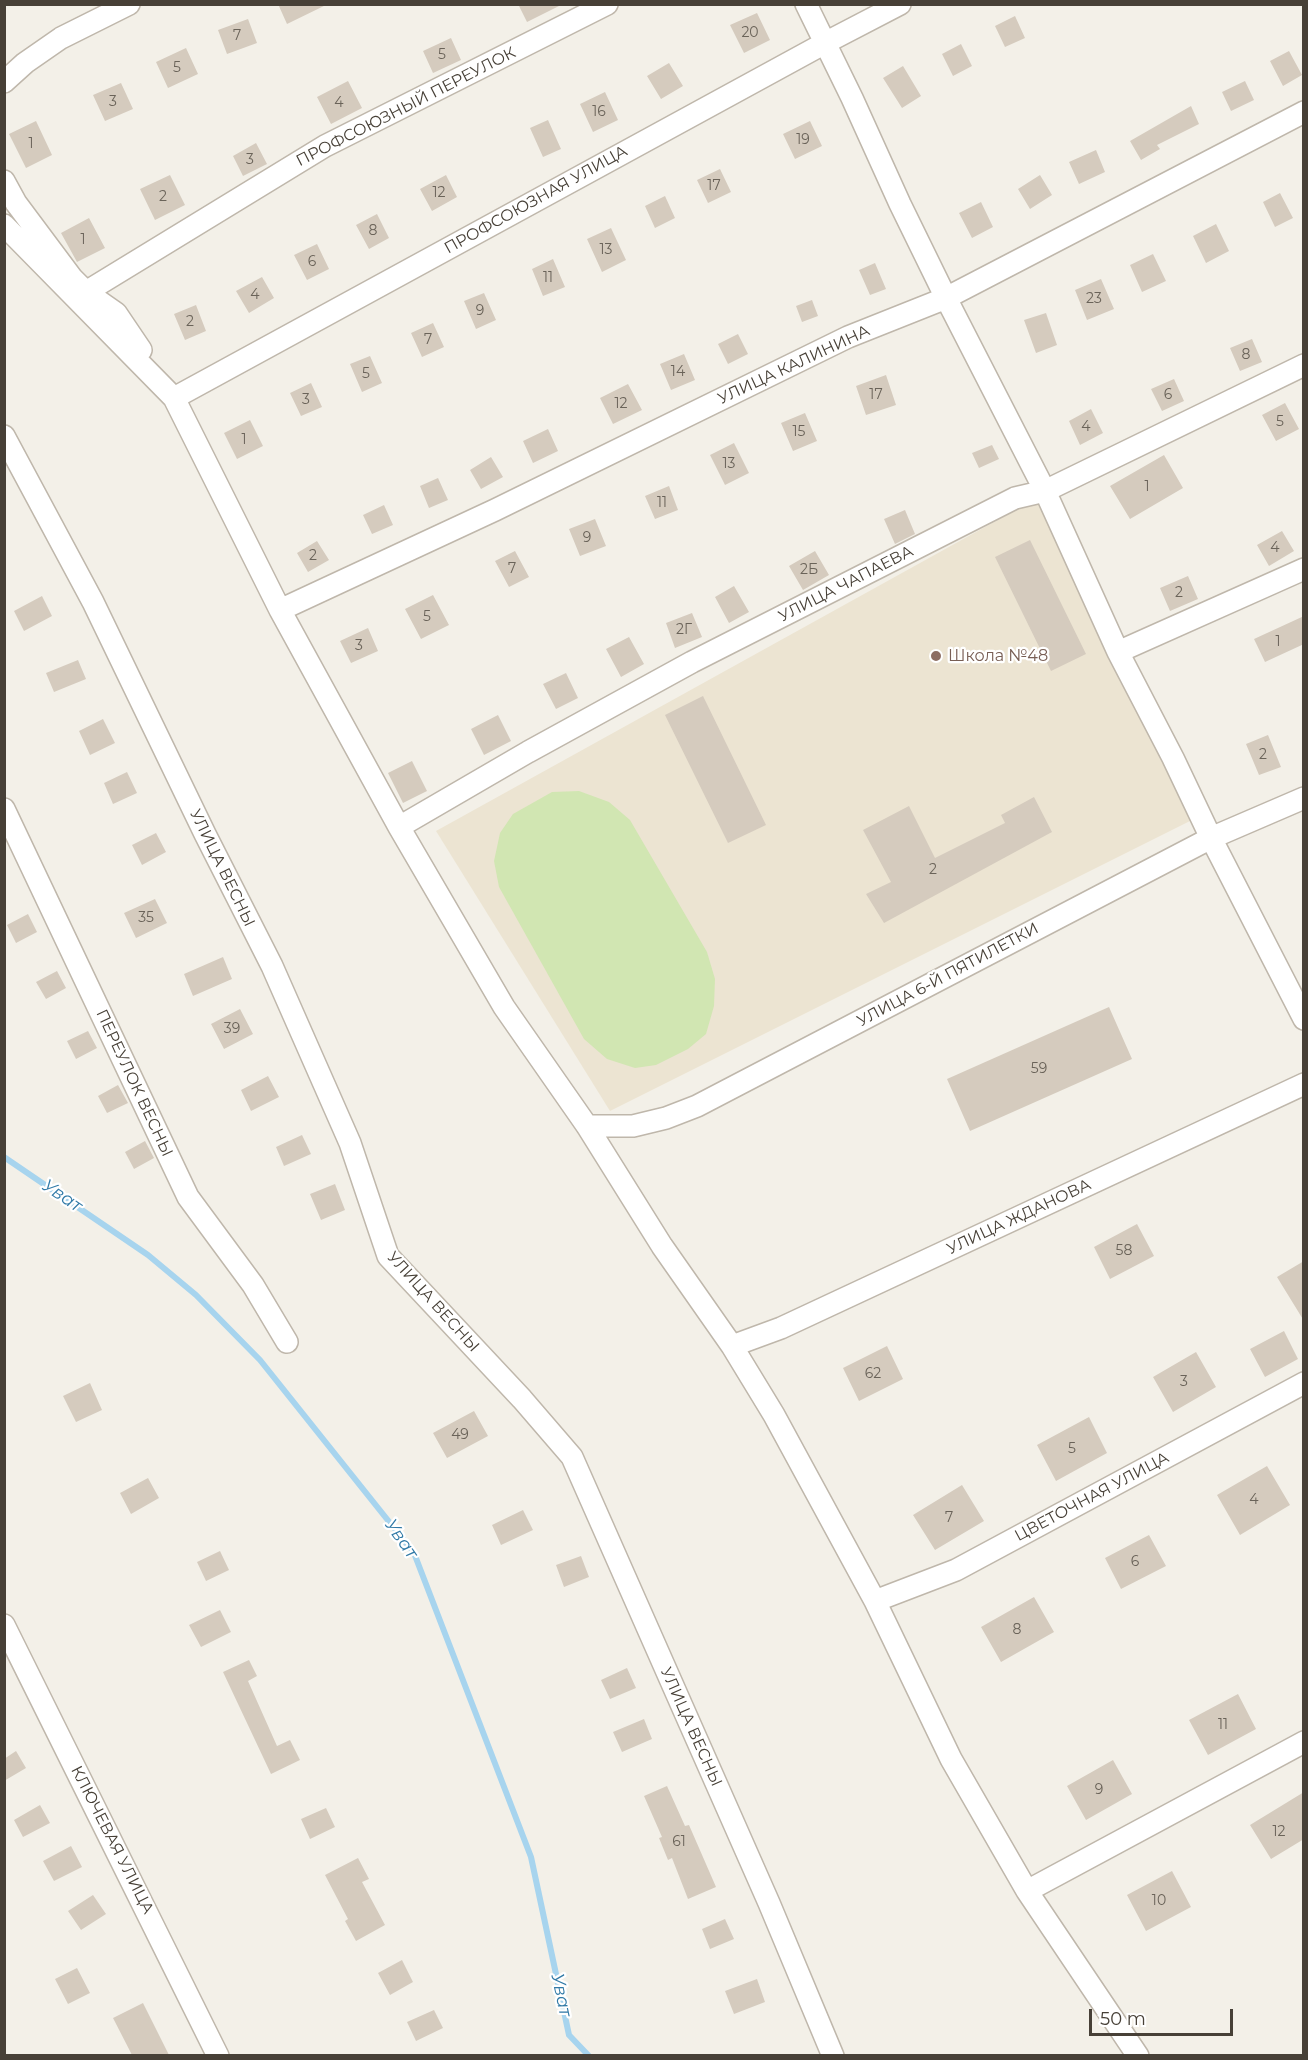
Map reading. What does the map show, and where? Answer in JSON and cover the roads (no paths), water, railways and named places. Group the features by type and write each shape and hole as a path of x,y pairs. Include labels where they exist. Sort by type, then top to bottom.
{"street":[{"path":"4,82 61,38 129,4"},
{"name":"ПРОФСОЮЗНЫЙ ПЕРЕУЛОК","path":"86,292 325,146 607,4"},
{"path":"806,4 946,298 1045,490 1118,652 1304,1019"},
{"name":"ПРОФСОЮЗНАЯ УЛИЦА","path":"174,398 900,4"},
{"name":"УЛИЦА КАЛИНИНА","path":"280,610 495,510 848,337 946,298 1304,112"},
{"path":"4,181 16,203 72,278 86,292 116,313 174,398 280,610 399,827 504,1007 587,1126 662,1246 732,1346 774,1415 875,1601 951,1759 1027,1891 1138,2055"},
{"path":"4,225 174,398"},
{"name":"УЛИЦА ЧАПАЕВА","path":"399,827 528,752 692,662 1015,498 1045,490 1304,365"},
{"name":"УЛИЦА ВЕСНЫ","path":"4,436 93,602 205,834 272,966 350,1143 388,1256 522,1399 572,1457 769,1903 833,2055"},
{"path":"1118,652 1304,569"},
{"name":"УЛИЦА 6-Й ПЯТИЛЕТКИ","path":"587,1126 633,1126 666,1118 697,1106 1211,838 1304,798"},
{"name":"ПЕРЕУЛОК ВЕСНЫ","path":"4,809 188,1197 253,1285 287,1342"},
{"name":"УЛИЦА ЖДАНОВА","path":"732,1346 781,1328 1304,1084"},
{"name":"ЦВЕТОЧНАЯ УЛИЦА","path":"875,1601 956,1570 1304,1383"},
{"name":"КЛЮЧЕВАЯ УЛИЦА","path":"4,1625 218,2055"},
{"path":"1027,1891 1304,1742"}],"waterway":[{"name":"Уват","path":"4,1157 148,1255 196,1295 260,1360 414,1553 531,1857 569,2035 589,2056"}],"place":[{"name":"Школа №48","path":"936,656"}]}
